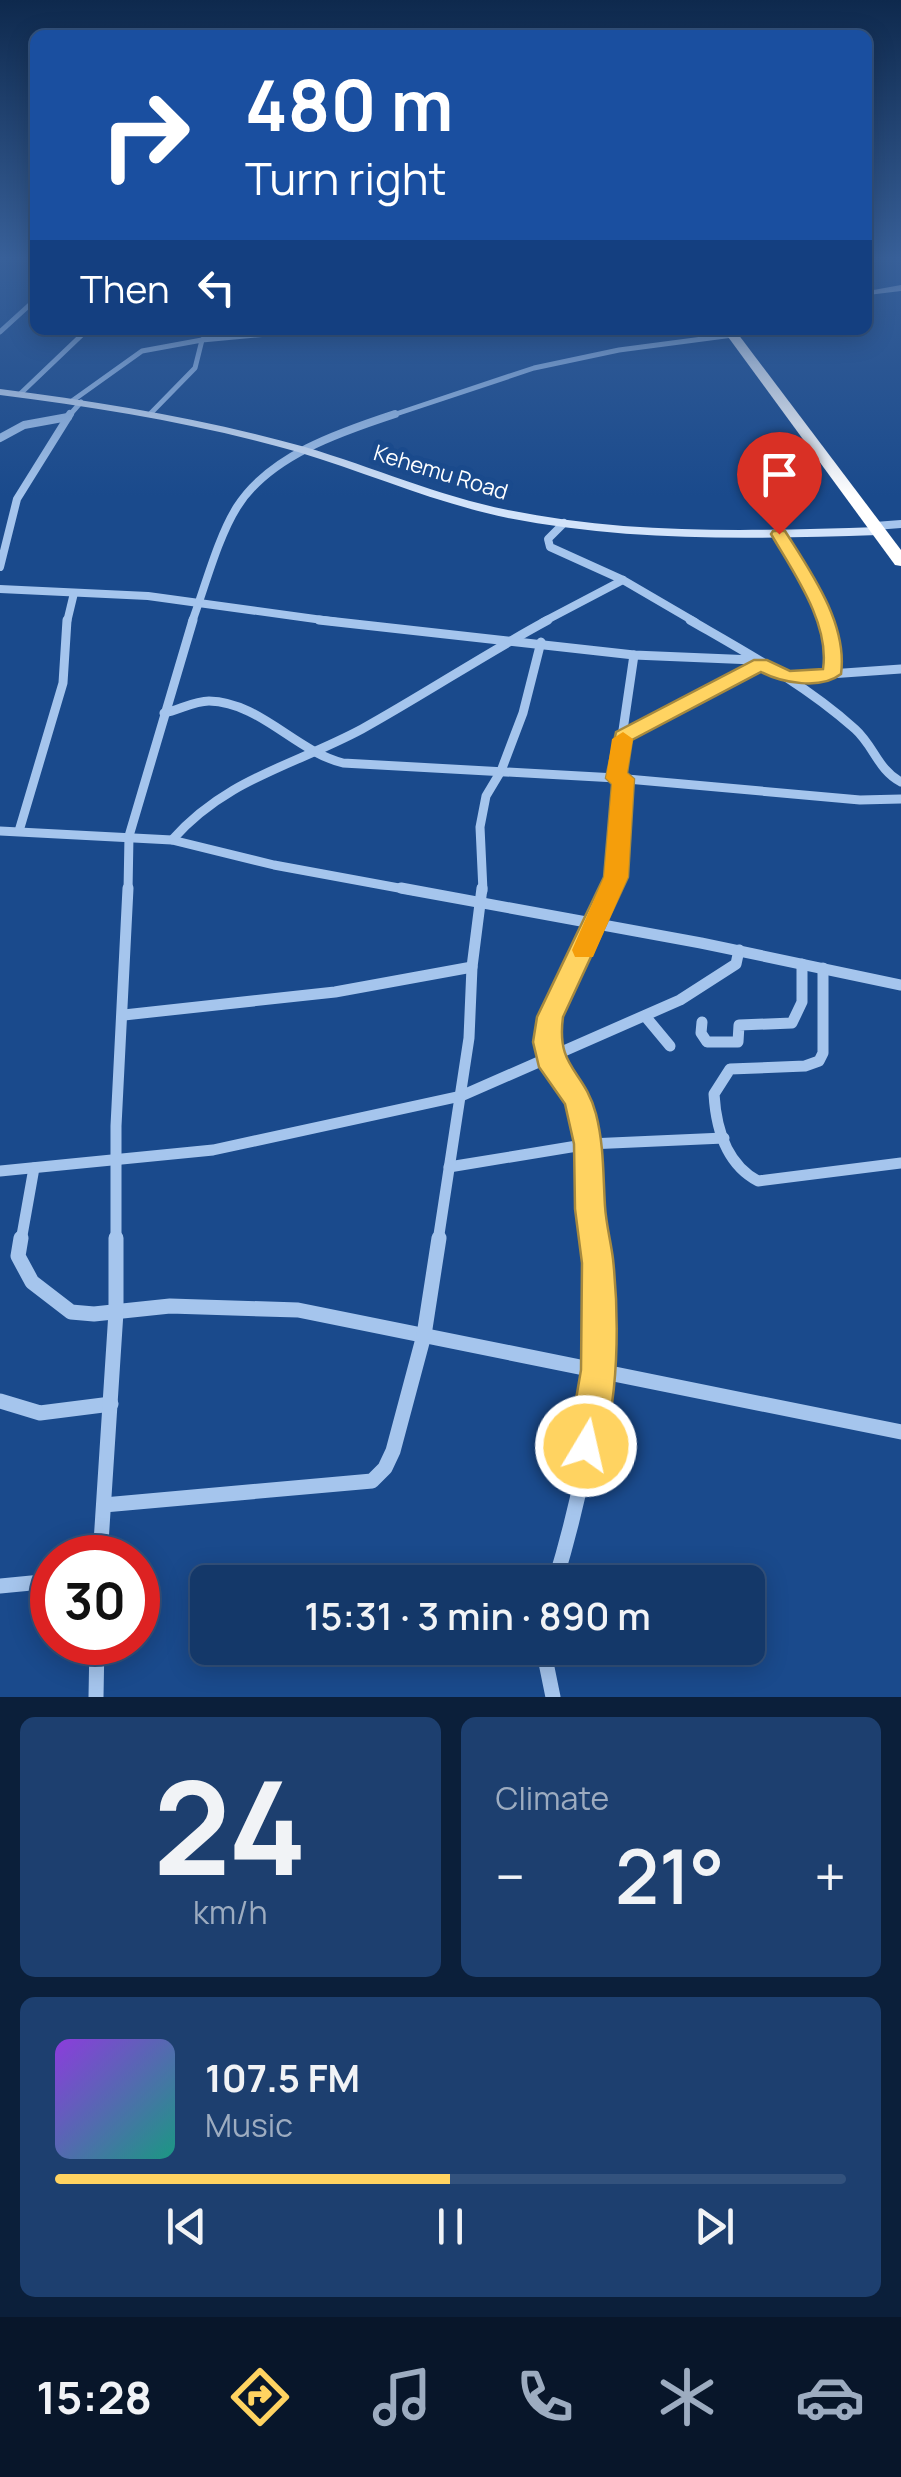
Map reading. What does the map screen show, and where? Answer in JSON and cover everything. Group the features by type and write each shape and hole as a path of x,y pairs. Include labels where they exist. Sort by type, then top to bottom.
{"highway":[{"path":"735,337 901,562"}],"street":[{"path":"20,394 79,337"},
{"path":"150,414 195,368 205,337"},
{"path":"0,566 17,499 76,402 138,352 233,337"},
{"path":"102,1535 116,1312 116,1126 124,1015 129,836 181,651 242,497 263,475 347,430 534,368 699,337"},
{"name":"Kehemu Road","path":"0,392 150,414 304,450 461,502 564,523 672,534 779,534 876,528"},
{"path":"0,438 37,421 68,417"},
{"path":"564,523 546,544 623,580 787,677 859,732 887,775 901,782"},
{"path":"876,528 901,524"},
{"path":"779,534 814,592 834,654 832,674"},
{"path":"172,840 220,794 360,730 623,580"},
{"path":"0,589 201,604 634,655 757,662"},
{"path":"18,831 63,683 66,626 74,592"},
{"path":"104,1505 306,1484 372,1482 392,1452 424,1335 461,1096 472,968 483,904 480,827 486,796 522,713 542,642"},
{"path":"560,1565 576,1512 598,1370 598,1263 590,1209 589,1144 579,1102 552,1067 553,1057 546,1042 555,999 597,923 616,877 623,736 634,655"},
{"path":"623,736 757,662"},
{"path":"787,677 901,670"},
{"path":"164,713 203,701 223,703 274,727 310,754 344,763 620,779 860,800 901,799"},
{"path":"0,831 172,840 274,865 597,923 901,984"},
{"path":"0,1171 118,1162 273,1139 461,1096 646,1016 713,981 736,964 739,950"},
{"path":"702,1022 702,1033 708,1042 738,1042 738,1025 792,1022 802,1002 802,964"},
{"path":"124,1015 335,992 472,968"},
{"path":"822,968 823,1054 819,1061 804,1066 730,1069 714,1094 724,1138 740,1172 758,1181 901,1163"},
{"path":"646,1016 670,1046"},
{"path":"450,1167 589,1144 724,1138"},
{"path":"34,1168 18,1256 32,1282 72,1312 259,1306 334,1315 901,1432"},
{"path":"0,1401 10,1408 42,1414 112,1404"},
{"path":"0,1586 30,1583"},
{"path":"96,1697 97,1665"},
{"path":"546,1665 553,1697"}],"slow traffic":[{"path":"584,950 616,877 624,779 616,778 623,739"}],"route":[{"path":"586,1446 598,1370 598,1263 590,1209 589,1144 579,1102 552,1067 553,1057 546,1042 550,1017 555,999 586,946 616,877 624,779 616,778 623,736 760,664 787,677 832,674 834,654 814,592 779,534"}]}
